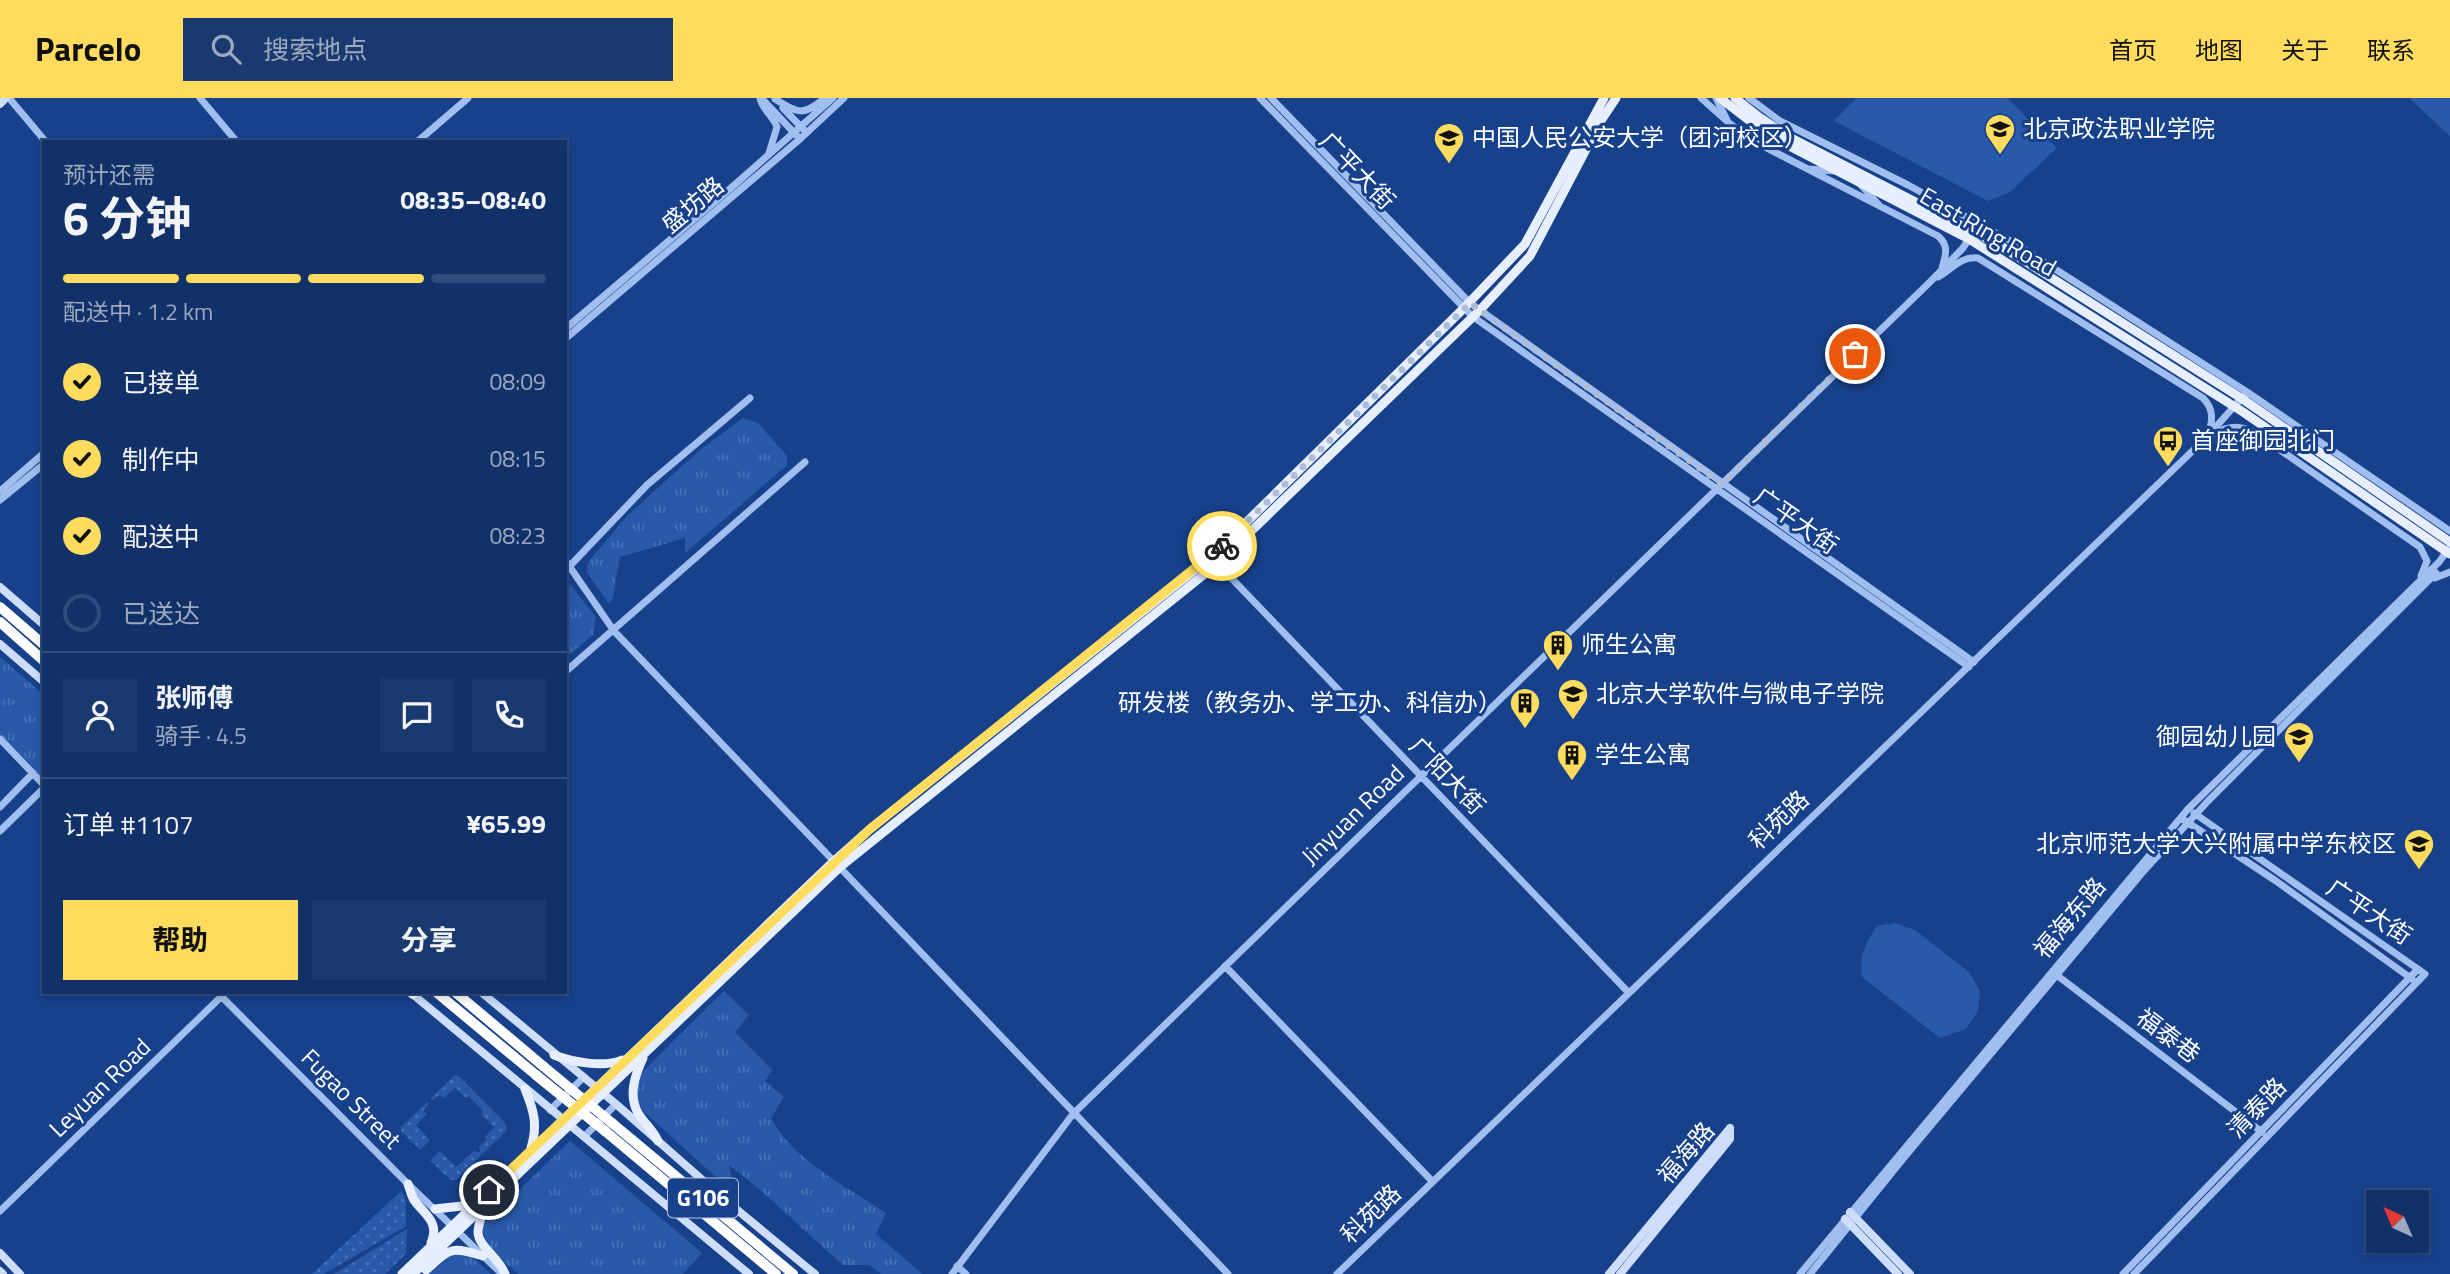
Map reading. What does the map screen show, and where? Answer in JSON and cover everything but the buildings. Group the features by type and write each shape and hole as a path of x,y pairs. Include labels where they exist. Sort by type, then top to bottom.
{"highway":[{"path":"0,607 42,643"},
{"path":"0,622 42,659"},
{"name":"G106","path":"439,994 540,1071 793,1274"},
{"name":"G106","path":"456,994 540,1071"},
{"name":"G106","path":"608,1127 776,1274"}],"main road":[{"path":"0,103 8,98"},
{"path":"1214,560 1525,244 1604,98"},
{"path":"402,1274 430,1248 484,1208 627,1058 837,864 1214,560 1476,313 1530,256 1616,98"},
{"name":"East Ring Road","path":"1718,98 1768,135 1837,172 1974,231 2003,261 2234,407 2449,550"},
{"name":"East Ring Road","path":"1735,98 1783,133 1974,231 2244,395 2449,550"},
{"path":"0,587 42,623"},
{"path":"0,644 42,680"},
{"path":"599,1090 647,1051 837,864"},
{"path":"412,994 750,1274"},
{"path":"483,994 815,1274"},
{"path":"647,1051 634,1078 633,1098 638,1114 654,1132 658,1141"},
{"path":"555,1055 566,1059 604,1063 617,1063 627,1058"},
{"path":"524,1089 536,1122 530,1150"},
{"path":"413,1274 499,1180 530,1150 566,1122"},
{"name":"福海路","path":"1609,1274 1730,1128 1730,1139 1620,1274"},
{"path":"435,1209 462,1206 484,1186 499,1180"},
{"path":"408,1184 413,1198 432,1220 434,1237 430,1248"},
{"path":"484,1208 478,1229 479,1238 501,1264 503,1274"},
{"path":"1850,1218 1898,1274"},
{"path":"1850,1218 1910,1274"},
{"path":"419,1274 448,1251 456,1249 483,1256"},
{"path":"0,1253 20,1274"}],"street":[{"path":"8,98 44,140"},
{"path":"200,98 235,140"},
{"path":"418,140 468,98"},
{"path":"760,98 797,136"},
{"path":"760,98 761,104 777,127 773,145 766,158"},
{"path":"774,99 794,111 803,112 811,110 825,98"},
{"name":"盛坊路","path":"804,130 833,98"},
{"name":"盛坊路","path":"567,337 844,98"},
{"name":"广平大街","path":"1260,98 1466,306 1972,664"},
{"name":"广平大街","path":"1271,98 1466,306"},
{"path":"1702,98 1729,123 1757,143 1938,236 1945,242 1945,257 1940,271"},
{"path":"1718,98 1729,123"},
{"path":"1749,98 1780,121 1886,174 1974,231 2016,244 2148,328 2450,531"},
{"path":"774,99 804,130"},
{"path":"1783,133 1809,135"},
{"name":"盛坊路","path":"567,328 766,158 797,136"},
{"path":"1804,168 1837,172"},
{"path":"1886,174 1915,201"},
{"path":"1858,182 1883,208"},
{"name":"Jinyuan Road","path":"952,1274 1073,1114 1931,281 1974,231"},
{"path":"1931,281 1969,257 2003,261"},
{"path":"1978,258 2210,405 2212,422 2206,438"},
{"path":"2073,280 2090,302"},
{"path":"2118,319 2148,328"},
{"path":"2122,349 2151,354"},
{"path":"2166,364 2183,386"},
{"name":"科苑路","path":"1337,1274 2206,438 2244,395"},
{"path":"750,398 647,485 567,566 614,631 723,748 1228,1274"},
{"path":"2206,438 2231,426 2266,428"},
{"path":"2244,426 2420,547 2427,561 2425,571 2408,597"},
{"path":"0,491 42,455"},
{"path":"567,670 805,462"},
{"path":"0,500 42,466"},
{"path":"2369,499 2390,526"},
{"name":"福海东路","path":"1800,1274 2184,821 2195,814 2408,597 2449,550"},
{"name":"广阳大街","path":"1214,560 1628,992"},
{"path":"2408,597 2441,574 2450,571"},
{"name":"福海东路","path":"2184,821 2188,808 2408,597"},
{"path":"0,739 42,784"},
{"path":"0,807 33,773"},
{"path":"0,831 42,788"},
{"name":"广平大街","path":"2188,808 2422,971"},
{"name":"广平大街","path":"2184,821 2276,881 2413,980"},
{"path":"1225,966 1432,1181"},
{"name":"清泰路","path":"2123,1274 2422,971"},
{"name":"福泰巷","path":"2054,973 2262,1132"},
{"name":"清泰路","path":"2134,1274 2413,980"},
{"name":"Fugao Street","path":"221,994 408,1184 503,1274"},
{"name":"Leyuan Road","path":"0,1211 221,994"},
{"path":"550,1110 584,1077"},
{"path":"584,1137 616,1104"},
{"name":"福海东路","path":"1810,1274 1850,1218"},
{"path":"957,1266 967,1274"}],"green space":[{"path":"1856,98 2007,98 2057,148 2010,192 1988,201 1834,121"},
{"path":"2409,98 2450,98 2450,136"},
{"path":"743,418 758,423 787,456 787,465 685,553 685,538 620,557 613,597 609,604 586,571 589,561 628,515 700,450"},
{"path":"567,583 596,617 593,635 567,656"},
{"path":"0,657 42,693 42,783 0,739"},
{"path":"1895,923 1915,930 1969,972 1980,991 1978,1011 1966,1029 1940,1038 1862,977 1862,956 1873,932 1877,926"},
{"path":"724,991 749,1015 735,1032 772,1070 765,1081 784,1097 771,1118 781,1133 807,1160 886,1213 876,1234 922,1274 881,1274 869,1265 843,1265 729,1165 729,1189 642,1110 635,1091 636,1078"},
{"path":"455,1075 506,1124 507,1130 456,1180 451,1180 430,1161 440,1151 456,1167 474,1151 481,1153 479,1147 494,1127 469,1096 466,1098 455,1088 444,1098 439,1095 433,1100 431,1098"},
{"path":"427,1102 429,1104 423,1111 427,1114 416,1125 430,1140 420,1150 401,1131 401,1127"},
{"path":"570,1141 702,1253 683,1274 518,1274 494,1252 486,1240 483,1224"},
{"path":"400,1192 406,1201 406,1226 324,1274 312,1274"},
{"path":"407,1229 406,1254 385,1274 334,1274"},
{"path":"461,1247 491,1274 430,1274"}],"way so far":[{"path":"1222,546 1470,303 1722,484 1855,354"}],"place":[{"name":"北京政法职业学院","path":"2000,156"},
{"name":"中国人民公安大学（团河校区）","path":"1449,165"},
{"name":"首座御园北门","path":"2168,468"},
{"name":"师生公寓","path":"1558,672"},
{"name":"北京大学软件与微电子学院","path":"1573,721"},
{"name":"研发楼（教务办、学工办、科信办）","path":"1525,730"},
{"name":"御园幼儿园","path":"2299,764"},
{"name":"学生公寓","path":"1572,782"},
{"name":"北京师范大学大兴附属中学东校区","path":"2419,871"}],"route":[{"path":"489,1190 870,829 1222,546"}]}
